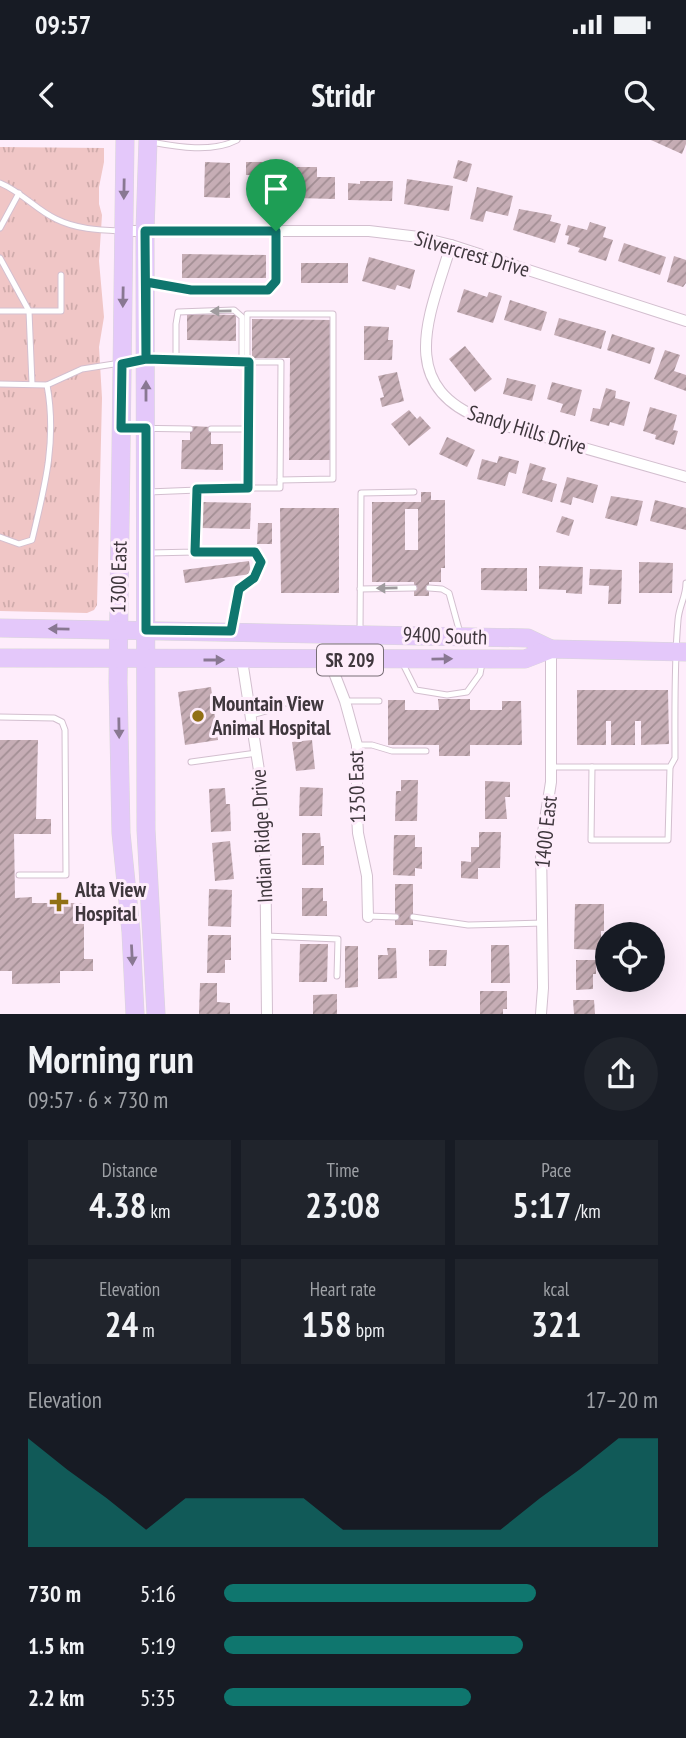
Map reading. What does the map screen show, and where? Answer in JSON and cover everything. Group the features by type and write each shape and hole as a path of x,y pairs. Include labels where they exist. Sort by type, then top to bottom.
{"main road":[{"name":"1300 East","path":"125,140 118,660 121,833 131,932 135,1013"},
{"name":"1300 East","path":"148,141 145,231 146,830 156,1013"},
{"name":"9400 South","path":"0,628 528,638 551,649"},
{"name":"9400 South","path":"0,658 526,659 551,649 681,652"}],"street":[{"name":"Silvercrest Drive","path":"124,231 391,233 452,245 686,321"},
{"name":"Sandy Hills Drive","path":"452,245 424,343 430,372 447,400 463,412 482,419 686,477"},
{"name":"1400 East","path":"541,1013 541,845 551,767 551,649"},
{"name":"Indian Ridge Drive","path":"242,660 258,753 265,832 267,1013"},
{"name":"1350 East","path":"329,660 345,701 357,745 358,824 367,876 368,917"}],"lane":[{"path":"148,141 226,146 237,140"},
{"path":"0,183 19,193 53,218 77,227 124,231"},
{"path":"0,228 19,193"},
{"path":"146,282 191,290 268,290 276,281 276,231"},
{"path":"0,258 29,311 32,384"},
{"path":"0,311 61,311 61,275"},
{"path":"176,359 178,312 234,310 242,317 246,361"},
{"path":"248,488 247,314 333,314 333,479 280,480"},
{"path":"0,384 47,385 82,369 146,359 281,362 280,488 146,492"},
{"path":"0,537 19,544 32,540 50,466 52,414 47,385"},
{"path":"121,428 190,429"},
{"path":"211,429 248,429"},
{"path":"195,552 197,489"},
{"path":"360,633 361,494 414,492"},
{"path":"146,553 255,552 261,562 254,578 239,589 231,631"},
{"path":"592,767 591,840 668,839 670,767 675,758 682,605 686,596 686,583"},
{"path":"360,589 414,588"},
{"path":"429,589 442,589 449,593 461,636"},
{"path":"401,659 416,690 447,695 467,692 472,687 480,674 482,658"},
{"path":"345,701 379,701"},
{"path":"252,715 274,709 282,703 313,703"},
{"path":"0,717 54,718 62,722 65,730 66,875 19,875"},
{"path":"357,745 372,745 392,751 426,751"},
{"path":"191,762 258,753"},
{"path":"551,767 670,767"},
{"path":"368,917 396,917"},
{"path":"413,917 468,925 543,923"},
{"path":"266,936 338,939 337,976"}],"green space":[{"path":"0,147 104,148 99,187 102,215 99,261 104,317 99,347 102,398 97,605 87,613 0,611"}],"building":[{"path":"651,140 686,140 686,144 682,154"},
{"path":"458,160 472,164 467,182 453,178"},
{"path":"205,162 230,163 230,198 204,197"},
{"path":"246,162 283,162 282,201 261,200 261,185 267,185 267,175 246,175"},
{"path":"297,167 317,167 317,177 335,177 335,199 296,198"},
{"path":"407,179 453,186 449,211 404,204"},
{"path":"360,181 393,181 392,201 348,200 348,183 360,184"},
{"path":"477,187 513,196 508,216 486,211 483,222 470,219"},
{"path":"519,209 552,215 550,221 561,224 555,243 513,230"},
{"path":"590,222 606,227 603,237 613,240 606,261 578,252 580,248 567,244 569,236 565,235 568,225 587,230"},
{"path":"624,243 666,257 660,275 618,261"},
{"path":"182,254 266,255 266,278 182,278"},
{"path":"674,256 686,260 686,283 683,287 667,282"},
{"path":"369,257 415,270 410,289 397,285 395,290 362,281"},
{"path":"301,263 348,263 348,283 301,283"},
{"path":"464,289 487,297 489,292 502,296 493,323 457,312"},
{"path":"510,300 547,312 541,331 504,320"},
{"path":"187,314 236,315 236,341 187,340"},
{"path":"559,318 606,331 601,349 554,335"},
{"path":"252,319 330,320 330,460 289,460 290,358 252,358"},
{"path":"364,326 389,327 388,340 393,340 392,360 364,360"},
{"path":"612,334 655,348 650,364 607,350"},
{"path":"465,346 492,379 475,392 449,359"},
{"path":"665,350 680,355 674,371 686,375 686,391 654,379"},
{"path":"397,372 404,401 382,407 380,398 384,397 378,376"},
{"path":"507,378 536,385 532,401 503,394"},
{"path":"552,382 582,390 575,416 560,412 563,404 547,399"},
{"path":"606,388 616,391 615,398 630,402 624,426 610,422 609,426 590,421 593,408 600,409"},
{"path":"650,407 677,415 673,430 678,431 674,445 655,439 656,435 643,431"},
{"path":"409,410 417,419 420,416 431,428 409,446 391,424"},
{"path":"190,426 211,427 211,444 223,444 223,470 181,469 182,440 190,440"},
{"path":"447,437 475,450 467,467 439,454"},
{"path":"499,456 519,461 516,474 509,472 505,486 477,479 482,459 497,463"},
{"path":"530,463 546,468 542,480 557,484 552,502 522,493"},
{"path":"567,477 598,485 593,503 573,497 571,505 560,502"},
{"path":"421,492 431,492 431,500 445,500 445,568 441,568 441,582 429,582 429,596 414,596 414,582 372,582 372,502 421,502","holes":["405,509 418,509 418,550 405,550"]},
{"path":"611,496 643,501 637,526 605,518"},
{"path":"655,500 686,508 686,530 650,521"},
{"path":"201,502 251,503 250,529 201,528"},
{"path":"280,508 339,508 339,593 281,593"},
{"path":"562,516 574,520 569,536 556,532"},
{"path":"258,523 272,523 272,544 257,544"},
{"path":"249,561 251,574 185,583 183,570"},
{"path":"639,562 673,563 672,593 639,593"},
{"path":"539,566 583,567 582,594 566,593 566,590 539,589"},
{"path":"481,568 527,568 527,591 481,590"},
{"path":"590,569 622,570 621,604 608,604 609,586 589,585"},
{"name":"Mountain View Animal Hospital","path":"211,687 218,740 185,745 178,692"},
{"path":"577,690 668,690 669,744 641,745 641,721 635,721 635,745 611,745 611,721 606,721 606,745 577,745"},
{"path":"438,699 470,699 470,710 502,710 502,701 521,701 522,745 470,745 470,756 439,756 439,745 388,745 388,700 405,700 405,710 439,710"},
{"path":"0,740 38,740 36,819 51,819 51,834 14,834 15,898 32,897 32,903 84,903 84,959 93,959 93,971 60,971 60,983 12,984 12,971 0,971"},
{"path":"312,740 315,769 296,771 292,742"},
{"path":"401,780 418,780 417,821 395,821 396,791 401,791"},
{"path":"485,781 510,782 510,797 505,797 507,819 485,819"},
{"path":"300,787 323,788 322,816 299,816"},
{"path":"225,788 226,804 230,804 231,831 211,832 209,789"},
{"path":"479,832 501,832 500,868 478,868 478,879 461,878 461,861 471,862 471,847 479,847"},
{"path":"302,833 320,833 321,846 324,846 324,865 302,865"},
{"path":"394,835 415,835 415,847 422,847 422,869 415,868 415,876 393,875"},
{"path":"230,841 234,879 215,881 212,843"},
{"path":"395,884 413,884 413,925 395,925"},
{"path":"302,888 323,888 323,901 327,901 327,916 302,916"},
{"path":"209,889 232,890 231,927 208,926"},
{"path":"575,904 604,904 604,922 595,922 595,950 574,949"},
{"path":"208,935 231,935 231,960 225,960 225,973 207,973"},
{"path":"300,944 328,944 327,982 299,982"},
{"path":"491,945 509,945 510,983 491,983"},
{"path":"345,946 358,946 358,987 345,988"},
{"path":"387,948 396,948 397,978 378,979 378,955 388,955"},
{"path":"429,950 447,950 446,966 429,966"},
{"path":"576,960 595,960 593,989 576,990"},
{"path":"200,983 217,983 217,1002 230,1003 230,1014 199,1014"},
{"path":"480,991 507,991 507,1009 503,1009 503,1014 480,1014"},
{"path":"337,994 337,1014 313,1014 313,995"},
{"path":"573,1000 594,1000 595,1014 574,1014"}],"place":[{"name":"Mountain View Animal Hospital","path":"198,716"},
{"name":"Alta View Hospital","path":"59,902"}],"route":[{"path":"276,231 145,231 146,359 122,364 121,428 146,428 146,630 231,631 239,589 254,578 261,562 255,552 195,552 197,489 248,488 249,362 146,359 146,282 191,290 268,290 276,281 276,231"}]}
